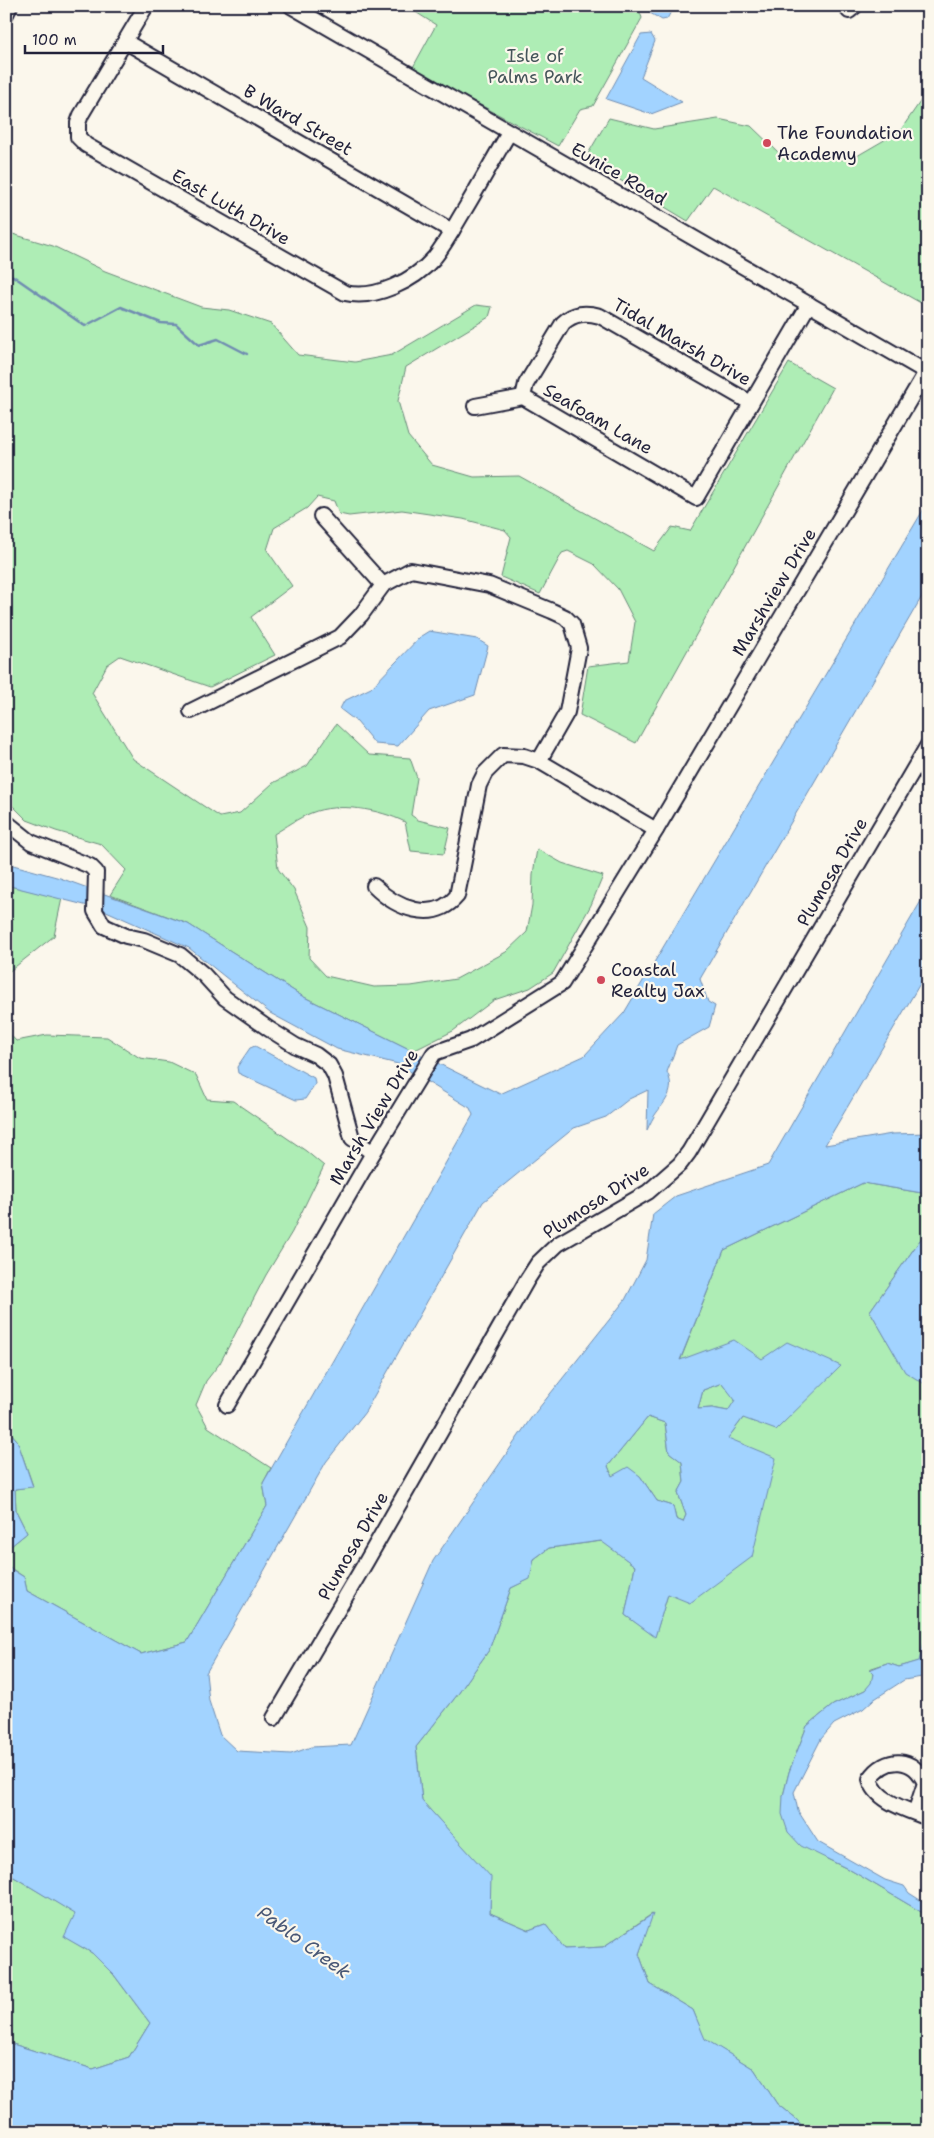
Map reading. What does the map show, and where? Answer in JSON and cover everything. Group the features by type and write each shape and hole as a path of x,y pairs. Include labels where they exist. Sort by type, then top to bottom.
{"street":[{"path":"6,14 10,6"},
{"path":"126,42 146,6"},
{"name":"Eunice Road","path":"291,6 927,373"},
{"name":"East Luth Drive","path":"126,42 81,115 78,123 78,137 86,145 336,289 354,295 370,294 385,290 424,267 434,258 452,231"},
{"name":"B Ward Street","path":"126,42 452,231"},
{"path":"452,231 509,133"},
{"path":"751,403 809,304"},
{"name":"Tidal Marsh Drive","path":"523,397 526,384 563,323 570,316 584,313 600,316 751,403"},
{"name":"Marshview Drive","path":"656,830 927,373"},
{"name":"Seafoam Lane","path":"475,406 523,397 696,498 751,403"},
{"path":"321,516 383,585"},
{"path":"191,711 340,637 383,585 411,570 489,585 565,617 572,624 579,648 567,712 539,761"},
{"name":"Plumosa Drive","path":"274,1718 538,1263 558,1244 648,1192 680,1164 689,1152 928,745"},
{"path":"374,886 387,898 407,908 434,912 449,906 457,896 478,785 486,773 503,755 524,756 539,761 656,830"},
{"path":"6,822 32,842 90,866 96,872 94,911 104,926 126,936 144,940 180,954 204,975 225,998 269,1029 296,1046 316,1055 329,1065 336,1076 352,1138 373,1153"},
{"name":"Marsh View Drive","path":"227,1405 414,1083 434,1053 471,1040 562,983 656,830"}],"green space":[{"name":"Isle of Palms Park","path":"406,6 642,6 639,10 642,18 593,106 580,109 558,146 412,69 436,25"},
{"path":"922,99 928,104 928,307 713,186 688,221 585,159 609,118 654,129 718,119 751,126 779,153 850,160 900,131"},
{"path":"6,232 53,246 105,271 201,307 229,310 271,324 298,355 355,362 392,355 476,305 492,307 489,317 406,367 398,401 408,436 432,465 474,477 519,476 654,551 672,527 690,531 789,363 833,388 636,743 580,715 588,666 629,661 635,622 618,589 594,564 568,551 562,553 540,594 501,577 511,537 505,530 463,519 402,510 349,516 339,514 334,501 317,497 307,508 274,528 267,550 292,586 251,617 275,655 210,687 120,656 107,665 92,693 133,759 220,817 240,813 273,783 307,766 336,724 369,755 410,758 417,778 411,815 418,820 450,828 444,854 411,851 405,822 395,817 358,808 333,808 311,813 274,834 278,869 294,890 310,927 309,958 326,976 374,987 411,986 456,979 506,952 527,932 532,905 533,874 537,849 562,863 603,876 591,905 553,973 530,988 494,1000 453,1031 413,1051 302,996 188,924 110,895 126,870 101,844 56,831 27,820 6,799"},
{"path":"6,885 62,898 54,936 6,974"},
{"path":"6,1030 16,1041 47,1035 107,1037 140,1058 169,1062 196,1075 207,1099 233,1101 306,1151 324,1166 292,1232 266,1275 220,1363 206,1381 196,1405 208,1427 271,1468 263,1483 267,1506 187,1642 141,1654 27,1591 24,1577 6,1565 6,1550 27,1533 16,1511 15,1489 33,1486 17,1440 6,1428"},
{"path":"863,1183 928,1194 928,1217 923,1236 870,1311 905,1371 928,1386 928,1628 920,1661 899,1667 887,1663 869,1669 873,1674 872,1683 865,1690 833,1705 807,1726 789,1772 783,1796 825,1858 852,1871 928,1916 928,2132 807,2132 797,2120 777,2104 754,2069 704,2039 693,2010 650,1984 639,1954 652,1914 603,1947 565,1949 545,1924 529,1930 490,1913 490,1877 422,1801 416,1747 458,1694 489,1650 511,1588 529,1579 534,1559 549,1548 602,1541 635,1566 625,1615 655,1636 668,1594 728,1438 743,1418 762,1359 680,1361 724,1250"},
{"path":"722,1383 736,1400 728,1411 712,1408 698,1409 703,1390"},
{"path":"648,1417 665,1423 669,1452 682,1462 684,1482 678,1493 686,1515 683,1522 676,1519 673,1506 657,1501 640,1476 612,1476 608,1466"},
{"path":"14,1877 76,1914 65,1937 92,1953 114,1975 150,2023 129,2057 93,2069 6,2042 6,1879"}],"water":[{"path":"650,6 674,6 667,19 662,20 650,13"},
{"path":"651,34 655,41 641,77 682,102 651,114 606,99 641,35"},
{"name":"Pablo Creek","path":"928,502 928,586 700,979 708,1002 715,1006 709,1027 677,1045 667,1072 670,1083 669,1093 647,1130 648,1090 629,1099 606,1117 574,1128 483,1202 365,1412 326,1462 206,1673 209,1701 220,1735 237,1751 291,1754 311,1747 351,1745 433,1561 531,1418 625,1300 646,1260 653,1214 676,1196 768,1165 928,889 928,970 825,1145 892,1134 928,1133 928,1194 863,1183 724,1250 680,1360 734,1340 762,1359 787,1342 841,1366 776,1430 743,1418 728,1438 776,1458 752,1557 690,1603 668,1594 655,1637 625,1615 635,1566 601,1541 549,1548 534,1559 530,1579 511,1588 489,1650 458,1694 416,1747 422,1801 491,1877 490,1913 529,1930 545,1924 565,1949 603,1947 653,1914 639,1954 650,1984 693,2010 705,2039 754,2069 777,2104 797,2120 807,2132 6,2132 6,2042 93,2069 129,2057 150,2023 114,1975 92,1953 64,1937 75,1914 14,1877 6,1879 6,1566 24,1577 27,1591 141,1654 187,1642 267,1506 263,1483 473,1115 470,1108 398,1064 337,1049 270,1013 189,948 104,910 6,885 6,863 60,878 188,924 302,996 500,1094 584,1056 624,1013","holes":["722,1383 735,1400 728,1411 712,1408 698,1409 703,1390","648,1417 665,1423 669,1452 682,1462 684,1482 678,1493 686,1515 683,1522 676,1519 673,1506 657,1501 640,1476 628,1467 612,1476 608,1466"]},
{"path":"429,631 477,639 488,646 475,695 429,711 398,746 375,744 357,722 340,709 344,701 371,688 421,636"},
{"path":"255,1046 314,1078 315,1084 305,1099 296,1100 238,1073 237,1067 250,1048"},
{"path":"928,1217 928,1386 905,1372 870,1311 923,1236"},
{"path":"6,1428 17,1440 33,1487 15,1489 16,1511 27,1533 6,1550"},
{"path":"928,1628 928,1676 904,1680 873,1700 863,1709 834,1724 821,1739 794,1792 798,1811 818,1842 885,1880 904,1886 909,1893 928,1905 928,1916 852,1871 801,1846 788,1832 782,1814 783,1796 789,1772 807,1726 833,1705 865,1690 871,1683 873,1674 869,1670 887,1663 899,1667 919,1661"}],"waterway":[{"path":"6,275 13,276 85,326 121,307 161,323 176,324 199,345 218,339 247,354"}],"place":[{"name":"The Foundation Academy","path":"767,143"},
{"name":"Coastal Realty Jax","path":"601,980"}]}
